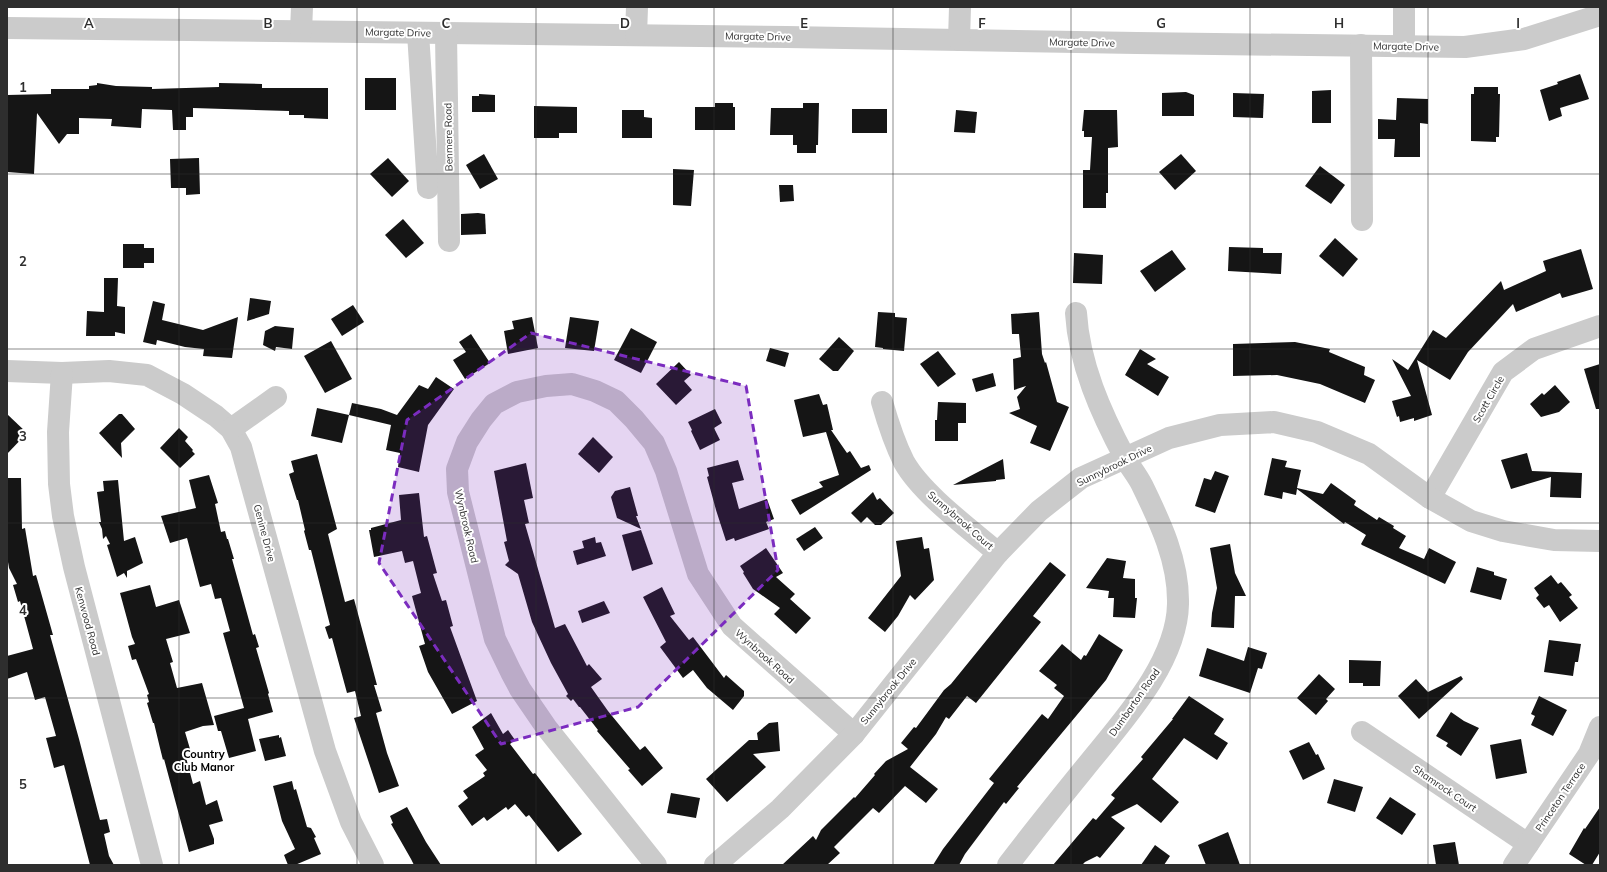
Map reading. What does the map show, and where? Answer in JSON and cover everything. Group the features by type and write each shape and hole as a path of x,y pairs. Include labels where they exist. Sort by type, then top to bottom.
{"street":[{"path":"301,31 302,7"},
{"path":"636,35 637,7"},
{"path":"959,40 960,7"},
{"path":"1404,7 1404,46"},
{"name":"Margate Drive","path":"7,28 418,32 1465,47 1524,39 1600,15"},
{"path":"418,32 428,188"},
{"name":"Benmere Road","path":"446,33 449,241"},
{"path":"1361,45 1362,220"},
{"name":"Dumbarton Road","path":"1008,865 1129,713 1157,673 1173,633 1178,605 1176,572 1166,538 1141,483 1125,458 1095,397 1077,336 1076,313"},
{"name":"Scott Circle","path":"1430,498 1503,372 1534,348 1600,326"},
{"name":"Genine Drive","path":"7,371 62,373 109,371 147,375 196,403 216,416 231,429 241,448 325,751 351,822 373,865"},
{"name":"Kenwood Road","path":"62,373 58,432 59,484 63,516 76,574 152,865"},
{"name":"Wynbrook Road","path":"656,865 546,727 520,689 495,639 458,492 457,469 467,442 481,420 494,404 517,392 546,386 572,384 595,391 616,402 634,419 654,443 666,471 698,574 732,626 854,734"},
{"path":"231,429 276,397"},
{"name":"Sunnybrook Court","path":"882,402 891,433 905,463 926,491 998,553"},
{"name":"Sunnybrook Drive","path":"716,865 780,809 854,734 998,553 1039,511 1081,478 1169,438 1220,425 1274,422 1317,432 1369,454 1430,498 1471,521 1503,531 1554,540 1600,541"},
{"name":"Princeton Terrace","path":"1514,865 1589,754 1600,727"},
{"name":"Shamrock Court","path":"1362,732 1528,844"}],"highlighted area":[{"path":"531,333 746,386 778,570 638,707 501,744 379,563 407,420"}],"building":[{"path":"1580,74 1589,99 1560,108 1562,116 1549,121 1540,90"},
{"path":"365,78 396,78 396,110 365,110"},
{"path":"97,83 116,86 152,87 152,89 219,87 219,83 262,84 262,88 328,88 328,119 304,118 304,115 289,115 289,111 193,108 193,117 186,117 186,130 173,130 172,110 142,109 141,128 111,126 112,119 79,118 79,134 67,134 59,144 37,113 34,174 7,172 7,95 51,94 51,89 89,89 89,86 97,85"},
{"path":"1474,87 1498,87 1498,94 1500,94 1499,137 1496,137 1496,142 1471,141 1471,94 1474,94"},
{"path":"1331,90 1331,123 1312,123 1312,91"},
{"path":"1186,92 1194,95 1194,116 1162,116 1162,93"},
{"path":"1233,93 1264,94 1263,118 1233,117"},
{"path":"479,94 495,95 495,112 472,112 472,96 479,96"},
{"path":"1397,98 1428,99 1428,124 1420,123 1420,157 1394,157 1395,139 1378,139 1378,119 1396,120"},
{"path":"715,103 733,103 733,107 735,107 735,130 695,130 695,107 715,107"},
{"path":"803,103 819,103 818,145 816,145 816,153 797,153 797,145 793,145 793,135 770,135 771,108 803,108"},
{"path":"534,106 577,107 577,133 559,133 559,138 534,138"},
{"path":"852,109 887,109 887,133 852,133"},
{"path":"622,110 644,110 644,117 652,118 652,138 622,138"},
{"path":"956,110 977,112 975,133 954,132"},
{"path":"1084,110 1117,110 1118,147 1108,148 1108,193 1106,193 1106,208 1083,208 1083,170 1090,170 1092,137 1084,137 1084,131 1082,131"},
{"path":"484,154 498,179 480,189 466,165"},
{"path":"1181,154 1196,171 1175,190 1159,172"},
{"path":"199,158 200,194 186,195 186,188 171,188 170,159"},
{"path":"388,158 409,181 392,197 370,174"},
{"path":"1320,166 1345,185 1331,204 1305,186"},
{"path":"673,169 694,170 691,206 673,205"},
{"path":"779,185 793,185 794,201 780,202"},
{"path":"461,214 485,214 486,234 461,235"},
{"path":"403,219 424,243 406,258 385,235"},
{"path":"1335,238 1358,259 1343,277 1319,256"},
{"path":"123,244 144,244 144,248 154,248 154,263 144,263 144,268 123,268"},
{"path":"1229,247 1263,248 1263,253 1282,253 1281,274 1228,271"},
{"path":"1581,249 1593,289 1562,298 1560,293 1516,312 1513,304 1468,352 1450,380 1417,360 1432,415 1414,421 1414,418 1400,422 1399,416 1397,417 1392,401 1411,396 1392,359 1408,370 1433,330 1446,338 1501,281 1504,290 1546,271 1543,261"},
{"path":"1172,250 1186,269 1155,292 1140,271"},
{"path":"1074,253 1103,255 1102,284 1073,283"},
{"path":"104,278 118,278 117,306 125,307 125,334 115,332 115,336 86,336 87,311 104,312"},
{"path":"250,298 271,301 269,314 247,321"},
{"path":"153,301 165,304 162,320 203,330 238,317 232,358 203,356 204,349 185,347 157,340 156,345 143,342"},
{"path":"353,305 364,322 342,336 331,319"},
{"path":"878,312 895,313 895,317 907,318 904,351 875,347"},
{"path":"1039,312 1042,354 1045,363 1046,362 1057,402 1069,407 1050,451 1030,443 1037,426 1009,413 1020,409 1017,397 1026,386 1014,390 1013,359 1021,357 1019,334 1012,334 1011,314"},
{"path":"532,317 538,348 508,354 504,331 514,329 512,321"},
{"path":"570,317 599,321 594,351 565,348"},
{"path":"275,326 294,328 292,349 276,347 275,351 263,345 265,331"},
{"path":"631,328 657,342 641,373 614,360"},
{"path":"471,334 490,363 465,379 453,360 466,352 459,342"},
{"path":"839,337 854,351 838,371 833,371 819,359"},
{"path":"331,341 352,379 325,393 304,356"},
{"path":"1295,342 1330,349 1329,352 1365,367 1364,375 1375,380 1365,403 1320,384 1277,375 1233,376 1233,344"},
{"path":"770,348 789,353 785,367 766,361"},
{"path":"1140,349 1156,359 1147,364 1169,377 1158,396 1125,375"},
{"path":"938,351 956,374 938,387 920,364"},
{"path":"679,362 691,375 684,381 692,390 676,405 656,384"},
{"path":"1600,364 1600,409 1596,409 1584,369"},
{"path":"993,373 996,386 976,392 972,379"},
{"path":"436,377 454,389 428,425 419,472 398,467 400,453 386,450 391,425 349,415 352,403 381,409 397,415 419,385 428,389"},
{"path":"1555,385 1570,402 1559,412 1541,417 1530,404 1542,393 1544,395"},
{"path":"819,394 823,405 827,404 833,430 831,430 847,453 850,451 861,468 869,465 871,470 800,515 791,500 823,487 819,482 839,475 826,432 803,437 794,400"},
{"path":"938,402 966,403 966,423 958,423 958,441 935,441 935,420 937,420"},
{"path":"317,408 349,415 342,443 311,436"},
{"path":"715,409 722,423 714,428 720,440 700,450 688,422"},
{"path":"7,414 27,433 7,454"},
{"path":"119,414 122,414 135,429 121,443 122,458 99,433"},
{"path":"179,428 188,437 185,441 195,454 180,468 160,448"},
{"path":"593,437 613,457 599,473 578,454"},
{"path":"1527,453 1532,471 1582,473 1581,498 1550,497 1551,477 1511,489 1501,460"},
{"path":"317,454 337,529 328,534 345,602 354,599 377,685 374,685 382,711 376,713 387,753 399,786 379,793 354,718 361,716 355,691 347,693 332,638 329,639 325,627 330,625 311,550 309,550 304,531 298,500 289,474 294,472 291,461"},
{"path":"1272,458 1287,461 1285,467 1301,470 1297,488 1323,494 1331,483 1356,501 1354,505 1377,520 1379,517 1394,526 1393,528 1406,536 1399,548 1424,559 1429,548 1456,562 1445,584 1362,545 1361,544 1366,535 1345,522 1344,524 1297,489 1296,495 1283,492 1282,499 1264,495"},
{"path":"1003,459 1005,479 953,485"},
{"path":"738,460 744,480 732,483 739,509 767,499 774,519 766,522 769,529 735,541 734,538 726,541 707,477 709,476 707,468"},
{"path":"526,463 533,498 524,500 529,523 525,524 555,628 565,624 587,666 589,664 602,679 591,687 608,711 640,750 645,746 663,768 642,786 628,770 630,769 597,731 598,730 580,707 573,699 571,701 566,696 568,694 551,663 532,622 518,574 505,565 509,561 504,542 507,541 494,471"},
{"path":"1215,471 1229,476 1215,513 1195,506 1204,478 1211,480"},
{"path":"209,475 218,503 215,504 221,532 225,531 228,539 253,635 255,634 259,647 256,648 273,712 248,719 256,751 229,758 221,731 218,731 214,716 244,708 223,633 230,631 221,598 215,599 211,584 200,587 187,538 170,543 161,516 196,508 189,480"},
{"path":"7,478 21,478 22,529 25,528 33,576 36,575 53,635 50,635 100,820 107,819 110,832 104,834 109,856 114,865 90,865 64,765 54,768 46,738 56,736 45,697 35,700 27,672 7,679 7,656 33,649 20,601 18,602 13,585 17,584 9,568 7,556"},
{"path":"118,480 124,541 135,537 143,563 127,571 127,578 124,573 117,577 107,545 110,544 106,536 103,539 102,529 99,522 101,522 97,492 104,491 103,481"},
{"path":"630,487 638,516 636,516 641,529 617,518 611,497 615,491"},
{"path":"873,492 877,500 880,498 894,513 881,525 875,525 867,517 861,523 851,513"},
{"path":"419,493 424,537 427,536 437,573 433,574 442,601 446,600 453,626 450,627 477,701 452,714 428,672 419,646 425,644 412,596 421,593 413,561 405,563 402,551 374,557 369,530 371,530 371,528 401,520 399,495"},
{"path":"815,527 823,538 804,551 796,539"},
{"path":"641,530 653,564 632,571 622,535"},
{"path":"595,537 596,543 601,542 606,556 577,565 573,551 584,548 582,541"},
{"path":"922,537 924,549 929,548 934,580 915,600 910,595 898,616 885,632 868,618 901,576 896,541"},
{"path":"1230,544 1235,573 1246,596 1235,596 1234,628 1211,627 1217,588 1210,548"},
{"path":"766,548 783,573 776,577 795,594 790,599 811,618 796,634 774,614 780,608 753,589 740,566"},
{"path":"1107,558 1126,561 1123,578 1135,579 1135,598 1137,598 1135,618 1113,617 1114,598 1108,598 1109,591 1086,588"},
{"path":"1050,562 1066,575 1033,616 1041,622 976,703 967,696 949,719 946,717 936,734 910,767 938,789 926,803 905,786 879,813 873,808 834,847 840,853 827,865 782,865 813,836 816,840 821,830 854,797 855,798 886,761 908,749 901,743 914,727 916,728 944,690 951,684"},
{"path":"1477,567 1494,572 1494,575 1507,579 1501,600 1470,592"},
{"path":"1551,575 1558,584 1561,582 1572,595 1569,597 1578,608 1560,622 1549,605 1544,608 1536,598 1539,595 1534,588"},
{"path":"150,585 156,607 179,600 190,633 166,639 173,662 170,663 177,688 202,683 214,725 203,726 185,732 190,749 184,750 193,784 200,781 206,805 217,800 223,821 209,825 214,839 214,844 189,852 154,723 147,703 149,702 147,695 149,694 136,659 132,660 128,646 135,644 120,593"},
{"path":"662,587 675,614 670,616 689,640 693,637 724,678 726,675 744,691 744,696 733,710 707,688 693,670 683,678 660,647 666,642 643,597"},
{"path":"604,601 610,613 582,623 578,611"},
{"path":"1099,634 1123,650 1106,680 1017,787 1019,788 1006,804 1004,802 965,854 959,865 933,865 943,849 994,783 989,779 1042,714 1048,719 1064,696 1054,688 1057,685 1039,671 1062,644 1081,660 1084,655 1086,656"},
{"path":"1549,640 1581,644 1578,662 1575,662 1573,676 1544,672"},
{"path":"1248,647 1267,653 1262,669 1258,668 1250,693 1199,676 1207,648 1244,661"},
{"path":"1349,660 1381,661 1380,686 1363,686 1363,683 1349,683"},
{"path":"1319,674 1335,689 1326,699 1328,701 1316,715 1297,698"},
{"path":"1461,676 1463,679 1419,719 1398,696 1416,679 1428,692"},
{"path":"1189,696 1224,719 1214,734 1228,743 1217,760 1184,738 1152,779 1179,802 1161,823 1137,804 1111,817 1125,828 1100,858 1097,856 1082,865 1053,865 1093,818 1096,820 1115,798 1111,795 1143,759 1141,757 1173,719"},
{"path":"1539,696 1567,710 1553,736 1531,725 1535,716 1531,714"},
{"path":"1451,712 1464,721 1479,728 1461,756 1446,746 1448,743 1436,736"},
{"path":"491,713 503,734 508,730 515,740 510,744 533,774 535,773 582,834 558,852 529,815 526,817 515,804 508,810 506,807 487,821 484,817 472,826 458,806 468,798 463,791 485,776 483,773 487,770 475,755 484,749 472,727"},
{"path":"778,722 780,751 753,754 766,767 727,802 706,779 749,740 758,740 757,733 769,723"},
{"path":"279,735 279,738 281,737 286,756 265,761 259,739"},
{"path":"1521,739 1527,773 1496,779 1490,745"},
{"path":"1309,742 1316,755 1318,754 1325,769 1303,780 1289,751"},
{"path":"1334,779 1363,787 1355,812 1327,803"},
{"path":"292,781 294,790 296,789 307,827 311,828 316,837 314,838 321,854 295,865 288,865 284,855 295,849 282,821 273,786"},
{"path":"671,793 700,798 696,818 667,813"},
{"path":"1390,797 1416,814 1402,835 1376,818"},
{"path":"407,807 426,842 441,865 414,865 391,824 393,823 390,816"},
{"path":"1600,807 1600,852 1592,865 1586,865 1569,854 1584,828 1585,829"},
{"path":"1228,832 1240,865 1206,865 1198,845"},
{"path":"1455,842 1459,865 1436,865 1433,845"},
{"path":"1155,845 1170,856 1164,865 1141,865"}],"district":[{"name":"Country Club Manor","path":"204,760"}]}
